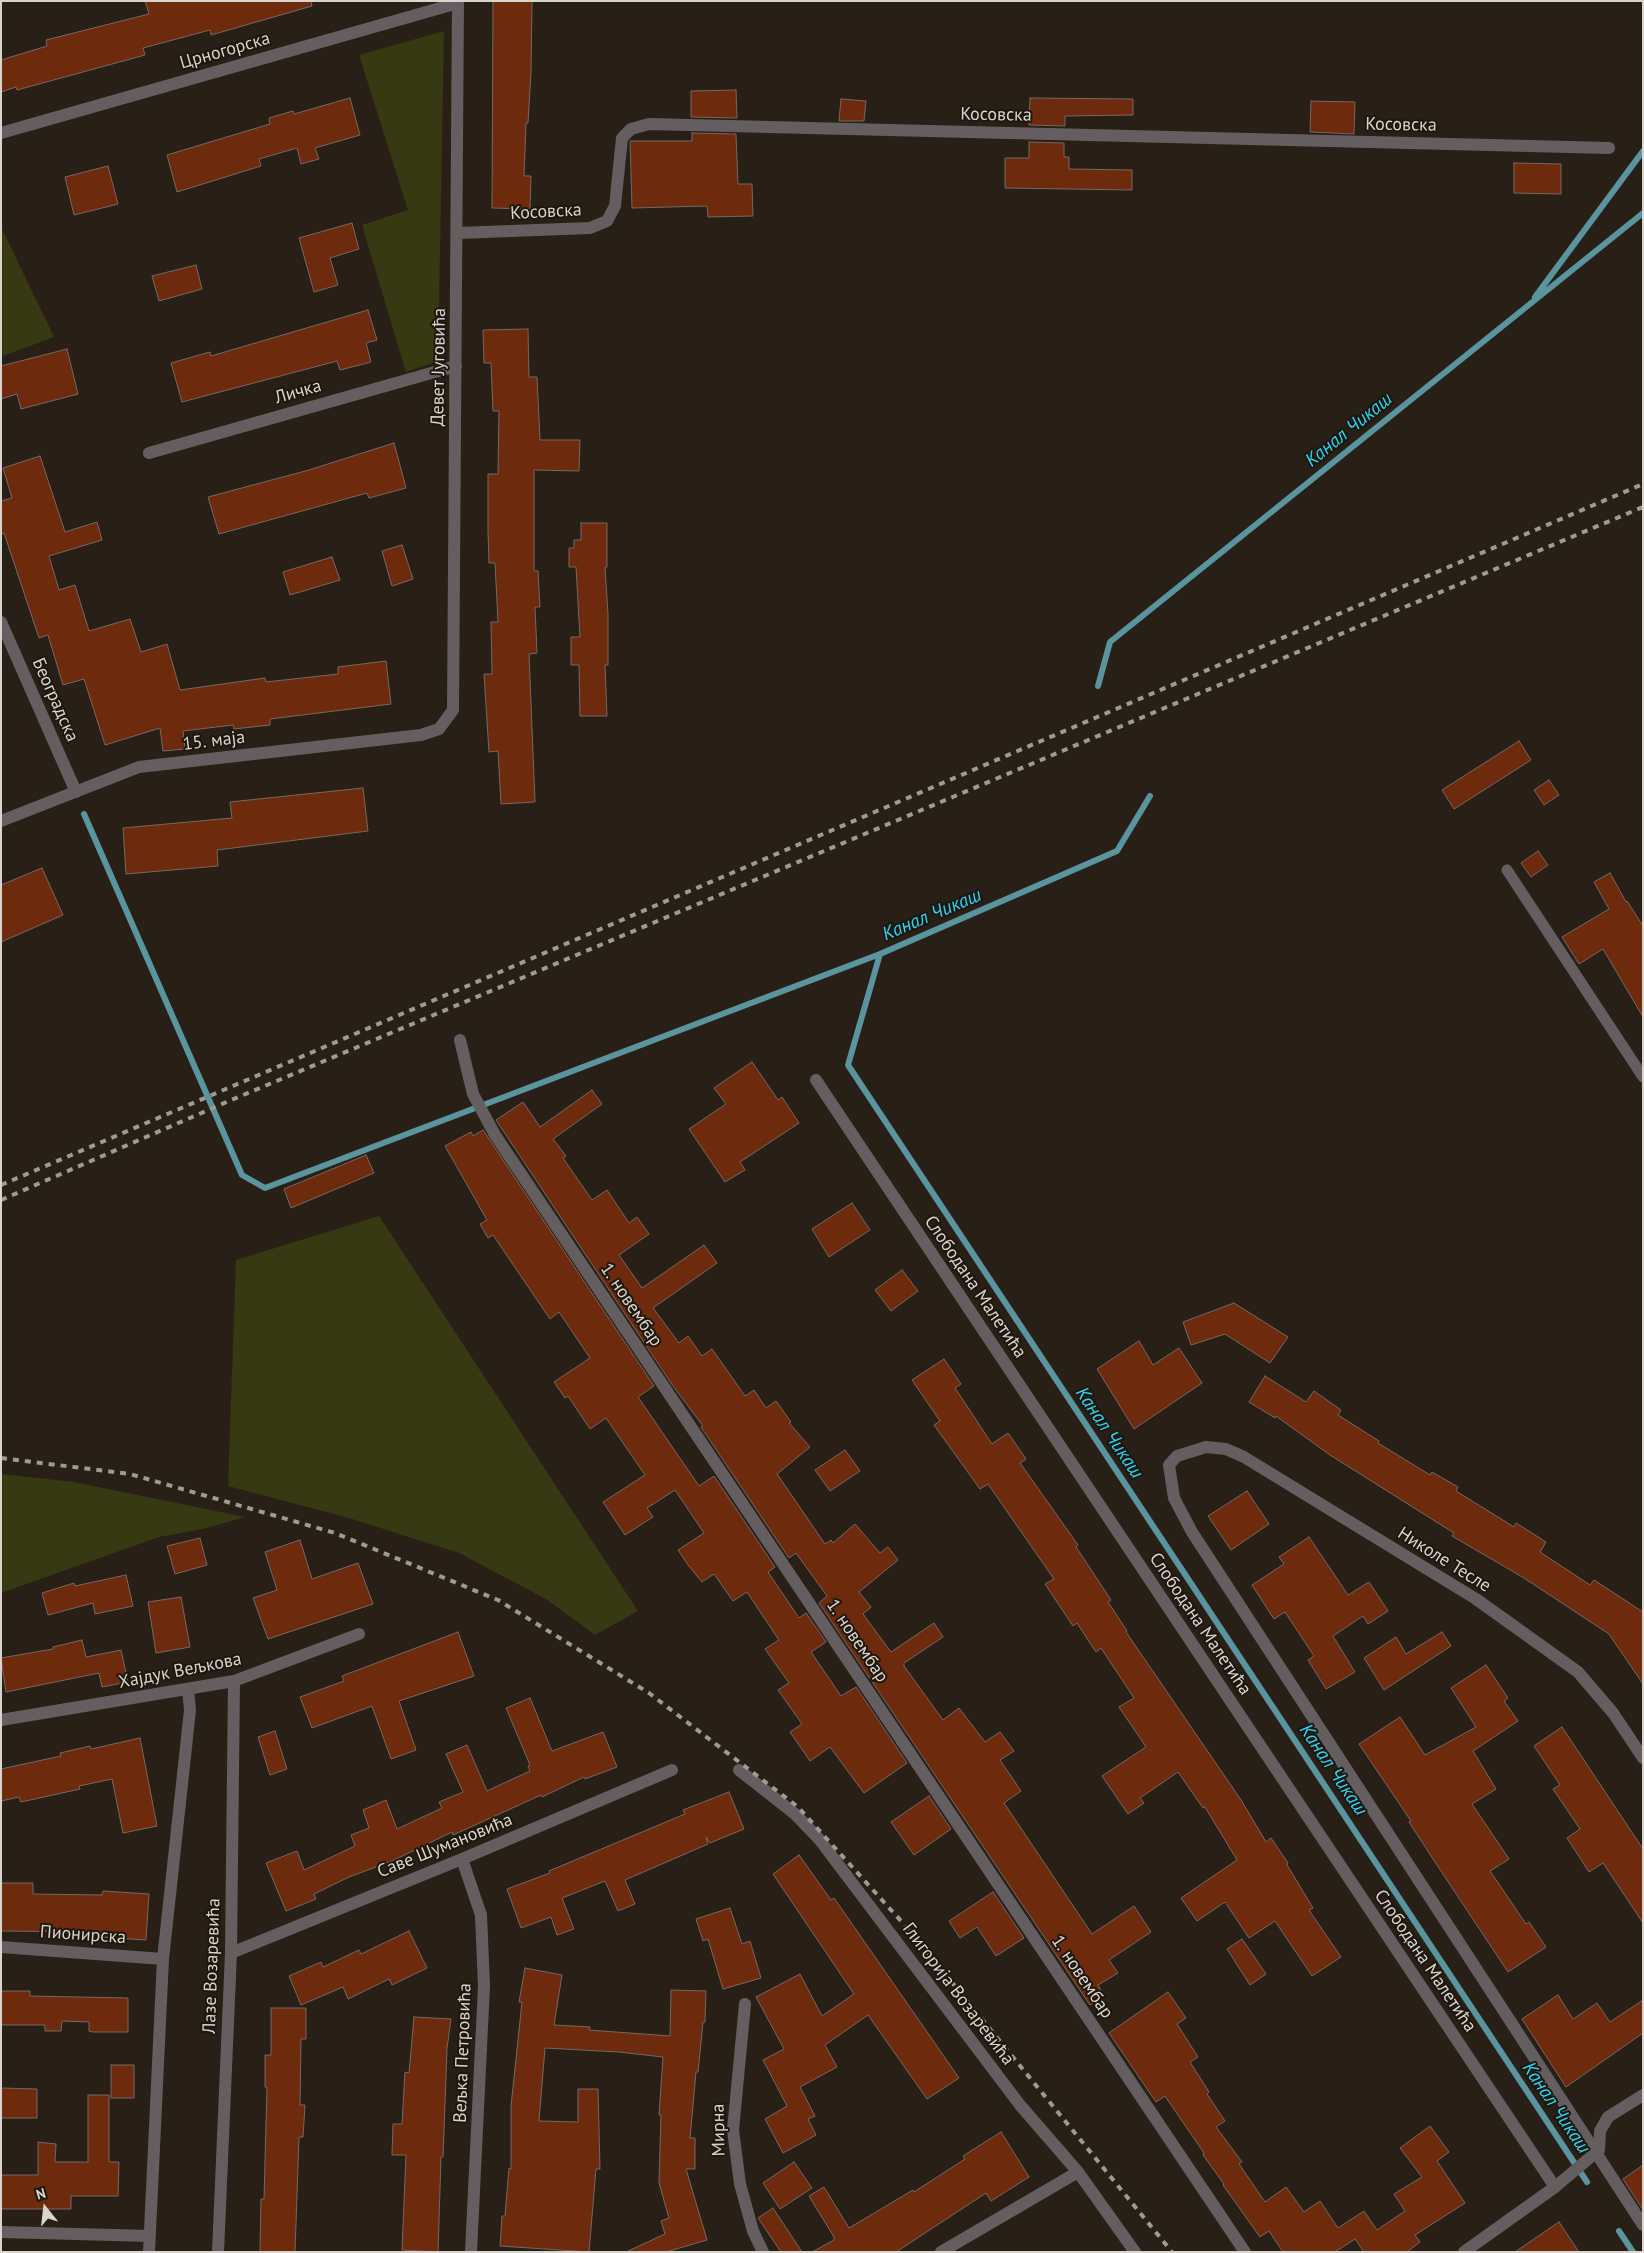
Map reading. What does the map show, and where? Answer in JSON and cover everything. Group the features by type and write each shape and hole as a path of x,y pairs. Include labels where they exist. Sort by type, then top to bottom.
{"street":[{"name":"Црногорска","path":"1,133 458,2"},
{"name":"Девет Југовића","path":"439,729 453,710 458,233 458,2"},
{"name":"Косовска","path":"458,233 590,228 607,221 615,206 622,138 632,129 649,124 1609,148"},
{"name":"Личка","path":"149,453 456,366"},
{"name":"Београдска","path":"1,622 76,792"},
{"name":"15. маја","path":"1,821 139,767 421,734 439,729"},
{"name":"1. новембар","path":"460,1040 473,1094 495,1136 1245,2252"},
{"name":"Слободана Малетића","path":"816,1080 1558,2184"},
{"name":"Николе Тесле","path":"1593,2155 1192,1532 1174,1498 1169,1465 1177,1456 1190,1451 1206,1447 1226,1449 1244,1457 1476,1599 1578,1672 1613,1713 1643,1758"},
{"name":"Хајдук Вељкова","path":"1,1720 234,1681 359,1634"},
{"name":"Лазе Возаревића","path":"218,2252 231,1953 234,1681"},
{"path":"149,2252 163,1959 190,1710 188,1689"},
{"name":"Саве Шумановића","path":"231,1953 462,1859 672,1770"},
{"name":"Глигорија Возаревића","path":"739,1770 795,1814 819,1839 1020,2105 1078,2172 1135,2252"},
{"name":"Вељка Петровића","path":"462,1859 482,1915 484,1986 471,2252"},
{"name":"Пионирска","path":"1,1946 163,1959"},
{"name":"Мирна","path":"745,2004 733,2130 740,2184 753,2231 763,2252"},
{"path":"1464,2252 1558,2184 1593,2155 1600,2147 1600,2131 1608,2117 1643,2095"},
{"path":"1593,2155 1643,2225"},
{"path":"941,2252 1078,2172"},
{"path":"1,2232 150,2236"}],"lane":[{"path":"1507,870 1643,1077"}],"green space":[{"path":"444,31 438,361 406,372 362,225 408,210 359,55"},
{"path":"1,227 54,337 3,356 1,351"},
{"path":"379,1216 638,1611 595,1635 546,1599 459,1553 349,1518 228,1486 236,1260"},
{"path":"1,1474 74,1482 245,1517 203,1529 159,1537 1,1593"}],"building":[{"path":"145,1 311,1 312,6 211,35 210,30 143,48 145,55 17,90 16,87 1,92 1,60 47,46 46,40 149,14"},
{"path":"493,1 532,1 531,73 528,123 526,123 524,176 531,176 530,209 492,208"},
{"path":"736,90 737,118 691,117 691,91"},
{"path":"350,98 360,135 315,148 319,159 301,164 297,148 259,159 261,166 177,192 167,155 270,124 269,118 293,111 294,114"},
{"path":"1030,98 1133,99 1133,115 1065,116 1065,126 1029,125"},
{"path":"841,99 866,101 864,121 839,121"},
{"path":"1311,101 1355,102 1354,134 1310,132"},
{"path":"692,133 736,134 738,184 752,184 753,216 708,217 707,206 632,208 630,141 692,141"},
{"path":"1029,142 1064,143 1064,157 1069,157 1069,169 1132,170 1132,190 1005,188 1005,158 1029,158"},
{"path":"1514,163 1561,164 1561,194 1514,193"},
{"path":"108,166 118,204 74,215 65,177"},
{"path":"352,223 359,249 330,258 338,285 314,292 299,238"},
{"path":"196,265 202,289 159,301 152,276"},
{"path":"368,310 377,340 366,343 371,362 340,370 337,361 182,402 171,363 210,352 211,356"},
{"path":"528,329 529,377 537,377 540,440 580,440 579,471 534,470 534,571 538,571 540,607 535,607 537,653 529,654 535,802 501,804 498,751 489,752 484,674 492,674 491,622 498,622 495,563 489,563 488,474 498,474 499,411 493,411 491,363 484,363 483,330"},
{"path":"67,349 78,394 21,409 17,394 1,399 1,366"},
{"path":"394,443 406,488 369,498 367,493 219,534 208,497 309,470"},
{"path":"40,456 65,532 97,522 102,540 49,556 59,590 75,585 89,631 130,619 141,652 167,644 180,690 265,678 266,682 338,674 338,667 386,661 391,704 270,719 270,725 234,729 233,725 183,731 185,749 163,751 160,728 105,745 84,679 63,685 48,635 39,638 4,533 1,534 1,501 12,498 3,468"},
{"path":"581,523 607,523 607,567 605,567 608,614 608,665 605,665 607,716 580,716 579,665 571,665 571,637 580,637 576,567 569,567 569,548 574,548 574,540 581,540"},
{"path":"402,545 413,579 392,586 382,551"},
{"path":"332,557 340,580 290,595 283,572"},
{"path":"1519,741 1531,760 1454,809 1442,790"},
{"path":"1549,780 1559,795 1544,805 1534,790"},
{"path":"363,788 368,831 217,850 218,866 126,874 123,828 232,818 230,802"},
{"path":"1538,851 1548,865 1531,877 1521,863"},
{"path":"42,868 63,915 1,942 1,885"},
{"path":"1610,873 1626,902 1643,926 1643,1017 1603,949 1579,964 1562,937 1609,909 1594,882"},
{"path":"752,1062 778,1100 782,1097 799,1123 740,1162 745,1170 725,1182 689,1129 726,1104 714,1088"},
{"path":"592,1090 602,1104 553,1139 566,1156 563,1158 592,1200 607,1190 629,1223 637,1217 649,1234 619,1255 642,1288 704,1245 717,1263 653,1308 679,1343 688,1336 702,1356 712,1349 745,1396 754,1390 766,1408 776,1401 791,1422 789,1423 810,1447 777,1474 825,1544 831,1540 833,1543 855,1524 880,1553 888,1547 898,1560 859,1592 871,1607 863,1614 891,1652 934,1623 943,1637 904,1663 904,1666 943,1720 959,1708 985,1742 1000,1732 1014,1751 1000,1760 1021,1791 1004,1803 1092,1934 1134,1906 1151,1932 1109,1960 1118,1973 1098,1985 1104,1996 1090,2005 819,1603 827,1596 796,1553 789,1558 701,1427 703,1426 673,1386 496,1120 523,1102 540,1127"},
{"path":"483,1130 654,1386 638,1397 699,1486 714,1476 775,1567 768,1572 799,1618 806,1613 826,1642 811,1652 841,1696 856,1687 907,1763 864,1793 830,1747 810,1761 790,1732 802,1724 778,1690 789,1683 765,1649 779,1640 747,1592 733,1601 714,1574 702,1582 688,1565 678,1550 704,1533 675,1490 647,1508 653,1517 625,1535 603,1502 645,1475 606,1418 590,1429 568,1396 565,1398 554,1382 590,1358 559,1312 550,1319 493,1235 488,1238 480,1224 487,1220 445,1146 471,1132 473,1136"},
{"path":"366,1155 374,1173 291,1208 284,1189"},
{"path":"852,1203 870,1230 829,1257 812,1229"},
{"path":"902,1270 918,1291 891,1311 875,1290"},
{"path":"1234,1303 1288,1337 1270,1363 1225,1334 1191,1345 1183,1322"},
{"path":"1139,1341 1153,1365 1179,1348 1202,1383 1134,1429 1097,1369"},
{"path":"944,1359 961,1384 955,1388 992,1444 1008,1433 1026,1459 1020,1463 1078,1545 1076,1547 1111,1600 1108,1602 1126,1632 1241,1800 1266,1842 1271,1838 1288,1863 1287,1865 1313,1908 1309,1910 1341,1957 1312,1976 1275,1921 1249,1938 1225,1902 1197,1921 1181,1898 1237,1860 1205,1807 1203,1808 1178,1772 1140,1798 1144,1803 1128,1814 1102,1776 1146,1747 1119,1707 1134,1698 1101,1648 1096,1652 1077,1623 1073,1626 1045,1584 1054,1579 988,1484 980,1489 934,1425 940,1421 912,1380"},
{"path":"1265,1376 1306,1402 1314,1391 1341,1410 1338,1415 1379,1441 1378,1443 1430,1475 1432,1472 1458,1487 1456,1491 1514,1527 1516,1523 1546,1542 1540,1552 1590,1585 1594,1580 1643,1612 1643,1684 1609,1634 1524,1578 1452,1536 1454,1533 1330,1455 1276,1416 1275,1418 1249,1402"},
{"path":"845,1450 860,1471 830,1491 815,1470"},
{"path":"1247,1491 1269,1524 1231,1550 1208,1516"},
{"path":"1309,1537 1348,1595 1369,1582 1388,1611 1368,1624 1363,1616 1333,1636 1355,1672 1326,1689 1308,1660 1314,1656 1285,1612 1274,1619 1252,1585 1284,1564 1279,1557"},
{"path":"200,1538 207,1565 175,1574 167,1546"},
{"path":"300,1540 312,1579 358,1563 373,1604 268,1639 253,1598 277,1590 265,1552"},
{"path":"126,1575 133,1606 95,1614 93,1603 48,1615 42,1593 74,1583 75,1586"},
{"path":"181,1597 190,1647 156,1653 148,1602"},
{"path":"458,1632 474,1676 399,1701 416,1750 391,1759 372,1706 312,1728 300,1697 344,1681 342,1676"},
{"path":"1442,1632 1451,1646 1384,1690 1364,1658 1396,1637 1406,1654"},
{"path":"82,1640 86,1657 121,1650 128,1682 102,1687 99,1673 6,1692 1,1658 53,1649 53,1647"},
{"path":"1486,1665 1508,1698 1504,1701 1518,1721 1473,1751 1496,1789 1472,1804 1509,1859 1490,1871 1526,1924 1529,1922 1546,1947 1508,1972 1359,1744 1400,1717 1425,1755 1476,1727 1451,1688"},
{"path":"530,1698 552,1751 603,1732 617,1767 585,1779 584,1777 453,1835 452,1832 392,1861 349,1877 314,1894 316,1899 286,1911 266,1863 297,1851 304,1870 355,1846 351,1835 369,1828 363,1810 386,1800 397,1829 442,1808 439,1802 463,1792 446,1754 467,1745 487,1791 530,1771 528,1766 530,1765 506,1708"},
{"path":"1562,1727 1643,1849 1643,1923 1603,1863 1589,1872 1567,1838 1580,1829 1553,1789 1560,1785 1534,1746"},
{"path":"275,1731 287,1769 270,1775 258,1737"},
{"path":"140,1738 157,1826 123,1833 112,1779 79,1786 80,1789 21,1802 19,1797 1,1801 1,1769 61,1756 60,1753 90,1746 91,1749"},
{"path":"729,1792 744,1829 710,1843 706,1837 708,1844 625,1880 635,1904 618,1911 605,1881 562,1898 574,1929 557,1935 551,1917 521,1928 507,1889 550,1873 549,1871 685,1814 683,1810"},
{"path":"929,1796 951,1829 914,1855 891,1822"},
{"path":"799,1855 831,1900 834,1898 959,2078 927,2099 868,2015 825,2045 837,2067 800,2087 815,2116 808,2119 816,2135 783,2153 765,2119 787,2106 763,2060 784,2049 756,1997 800,1974 822,2016 854,1994 773,1874"},
{"path":"1,1883 33,1883 33,1894 102,1895 103,1891 149,1894 146,1940 99,1937 100,1932 1,1931"},
{"path":"993,1892 1024,1938 996,1956 977,1927 960,1938 949,1921"},
{"path":"730,1908 742,1944 750,1941 761,1978 723,1989 708,1939 703,1941 696,1919"},
{"path":"409,1931 427,1968 392,1985 389,1979 348,1999 343,1987 301,2005 289,1976 321,1962 323,1967 359,1950 361,1954"},
{"path":"1242,1939 1266,1974 1250,1985 1227,1949"},
{"path":"525,1968 562,1975 554,2025 590,2027 589,2030 670,2036 671,1990 706,1991 705,2022 703,2022 698,2072 696,2072 690,2138 695,2138 695,2169 686,2169 707,2240 666,2252 626,2252 665,2234 661,2221 669,2218 659,2183 661,2115 659,2115 663,2057 619,2052 545,2048 539,2121 578,2122 578,2089 598,2089 600,2169 596,2169 589,2252 500,2246 502,2216 505,2216 509,2168 511,2169 511,2106 522,2002 519,2002"},
{"path":"1,1991 30,1991 30,1996 128,1998 128,2032 92,2032 89,2031 89,2022 62,2021 61,2031 45,2031 45,2025 1,2025"},
{"path":"1168,1992 1186,2018 1177,2024 1198,2057 1190,2062 1209,2092 1207,2094 1225,2121 1216,2127 1242,2162 1239,2164 1265,2202 1286,2187 1304,2212 1320,2201 1338,2228 1364,2211 1377,2230 1405,2211 1394,2194 1422,2177 1400,2148 1430,2126 1449,2152 1437,2161 1465,2203 1415,2235 1420,2242 1407,2252 1364,2252 1355,2239 1335,2252 1283,2252 1269,2231 1260,2237 1223,2185 1203,2155 1204,2153 1165,2096 1156,2102 1109,2033"},
{"path":"1558,1995 1573,2019 1597,2003 1610,2022 1643,2000 1643,2033 1566,2087 1522,2019"},
{"path":"271,2008 306,2008 306,2039 301,2039 300,2105 305,2105 303,2137 299,2137 295,2252 260,2252 261,2199 264,2199 267,2087 265,2087 265,2055 271,2055"},
{"path":"414,2017 451,2019 447,2048 438,2252 402,2250 406,2155 392,2155 393,2124 402,2124 405,2072 409,2073"},
{"path":"111,2065 134,2065 134,2098 111,2098"},
{"path":"1,2088 37,2089 37,2118 1,2118"},
{"path":"88,2095 109,2095 109,2162 119,2162 118,2196 71,2196 71,2209 1,2209 1,2175 38,2175 38,2142 56,2144 55,2162 88,2162"},
{"path":"1001,2132 1029,2177 991,2201 986,2193 896,2252 812,2252 834,2240 834,2237 809,2196 824,2187 849,2228 913,2190 914,2192 965,2159 963,2156"},
{"path":"794,2162 812,2188 780,2209 763,2183"},
{"path":"1643,2165 1643,2210 1623,2179"},
{"path":"773,2208 802,2252 781,2252 758,2218"},
{"path":"1559,2222 1579,2252 1515,2252"}],"waterway":[{"path":"1535,297 1643,151"},
{"name":"Канал Чикаш","path":"1098,686 1110,642 1643,213"},
{"name":"Канал Чикаш","path":"1150,796 1117,851 880,954 848,1065 1587,2182"},
{"path":"84,814 242,1175 265,1188 880,954"},
{"name":"Канал Чикаш","path":"1619,2231 1633,2252"}],"railway":[{"path":"1,1185 1643,484"},
{"path":"1,1200 229,1101 1643,507"},
{"path":"1,1458 130,1474 335,1533 498,1600 649,1693 798,1807 910,1931 1172,2252"}]}
